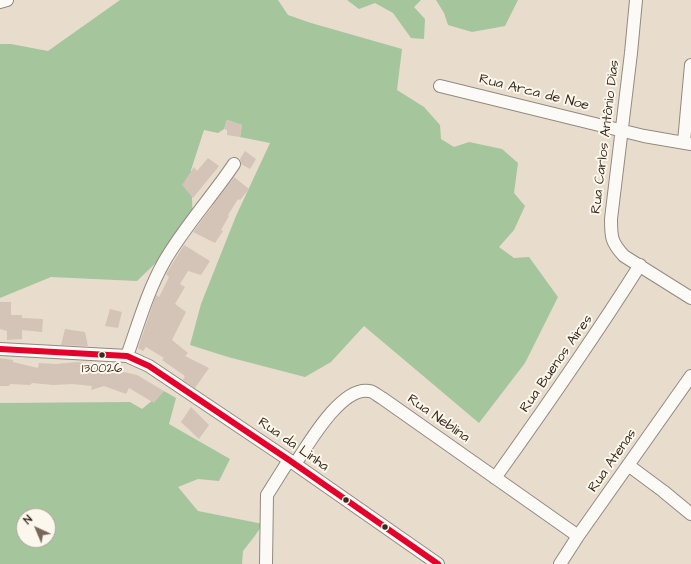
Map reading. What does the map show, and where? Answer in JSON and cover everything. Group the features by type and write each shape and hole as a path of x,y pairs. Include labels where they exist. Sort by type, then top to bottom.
{"street":[{"path":"0,2 8,0"},
{"name":"Rua Carlos Antônio Dias","path":"636,0 611,219 611,236 616,247 624,256 691,298"},
{"path":"688,143 691,65"},
{"name":"Rua Arca de Noe","path":"440,86 644,136 688,143"},
{"path":"127,356 156,277 165,260 199,210 215,191 234,164"},
{"name":"Rua Buenos Aires","path":"495,478 571,371 640,265"},
{"name":"Rua da Linha","path":"0,349 127,356 150,366 292,462 438,564"},
{"name":"Rua Atenas","path":"560,564 578,536 691,376"},
{"name":"Rua Neblina","path":"292,462 329,415 343,400 359,391 369,390 578,536"},
{"path":"266,564 267,495 292,462"},
{"path":"628,466 691,514"}],"green space":[{"path":"120,0 278,0 288,15 402,49 397,90 424,107 440,125 441,139 454,147 469,142 502,149 518,163 514,193 525,206 514,230 499,247 514,258 529,257 558,297 525,363 479,423 364,326 331,362 305,377 228,357 190,345 201,304 236,216 270,143 240,137 242,125 227,120 224,129 218,133 204,130 191,170 193,227 137,281 51,277 0,298 0,44 11,44 48,51"},
{"path":"347,0 421,0 414,7 425,19 424,39 411,38 393,13 375,3 359,9"},
{"path":"436,0 518,0 505,26 472,32 448,25 444,13"},
{"path":"164,391 176,398 169,424 230,459 219,481 198,479 178,487 198,511 263,524 243,551 242,564 0,564 0,403 130,402 142,409"}],"building":[{"path":"227,120 242,125 240,137 227,135 227,130 224,129"},
{"path":"245,151 256,159 250,169 241,164 240,159"},
{"path":"208,158 219,166 193,198 182,185 194,167 197,171"},
{"path":"234,177 249,189 240,200 238,199 228,215 229,216 221,230 223,231 215,243 193,232"},
{"path":"184,245 210,261 201,275 188,271 180,284 185,287 175,304 186,312 172,340 188,353 185,356 209,368 195,388 183,380 185,376 162,360 164,358 146,347 143,351 138,348 156,295 159,297 169,277 166,274"},
{"path":"0,302 11,302 11,315 22,315 22,318 43,319 42,332 22,330 22,339 7,340 7,331 0,329"},
{"path":"110,309 122,312 118,328 105,326"},
{"path":"65,329 85,332 88,346 61,345"},
{"path":"0,358 13,360 13,362 38,368 39,363 56,364 77,362 94,364 93,368 115,370 137,375 164,391 154,403 129,388 126,394 104,386 91,390 92,386 72,384 53,385 32,383 30,385 10,384 9,386 0,386"},
{"path":"191,407 209,425 199,439 181,422"}],"transit line":[{"path":"0,349 127,356 149,366 289,460 438,564"}],"place":[{"name":"130026","path":"102,355"}]}
